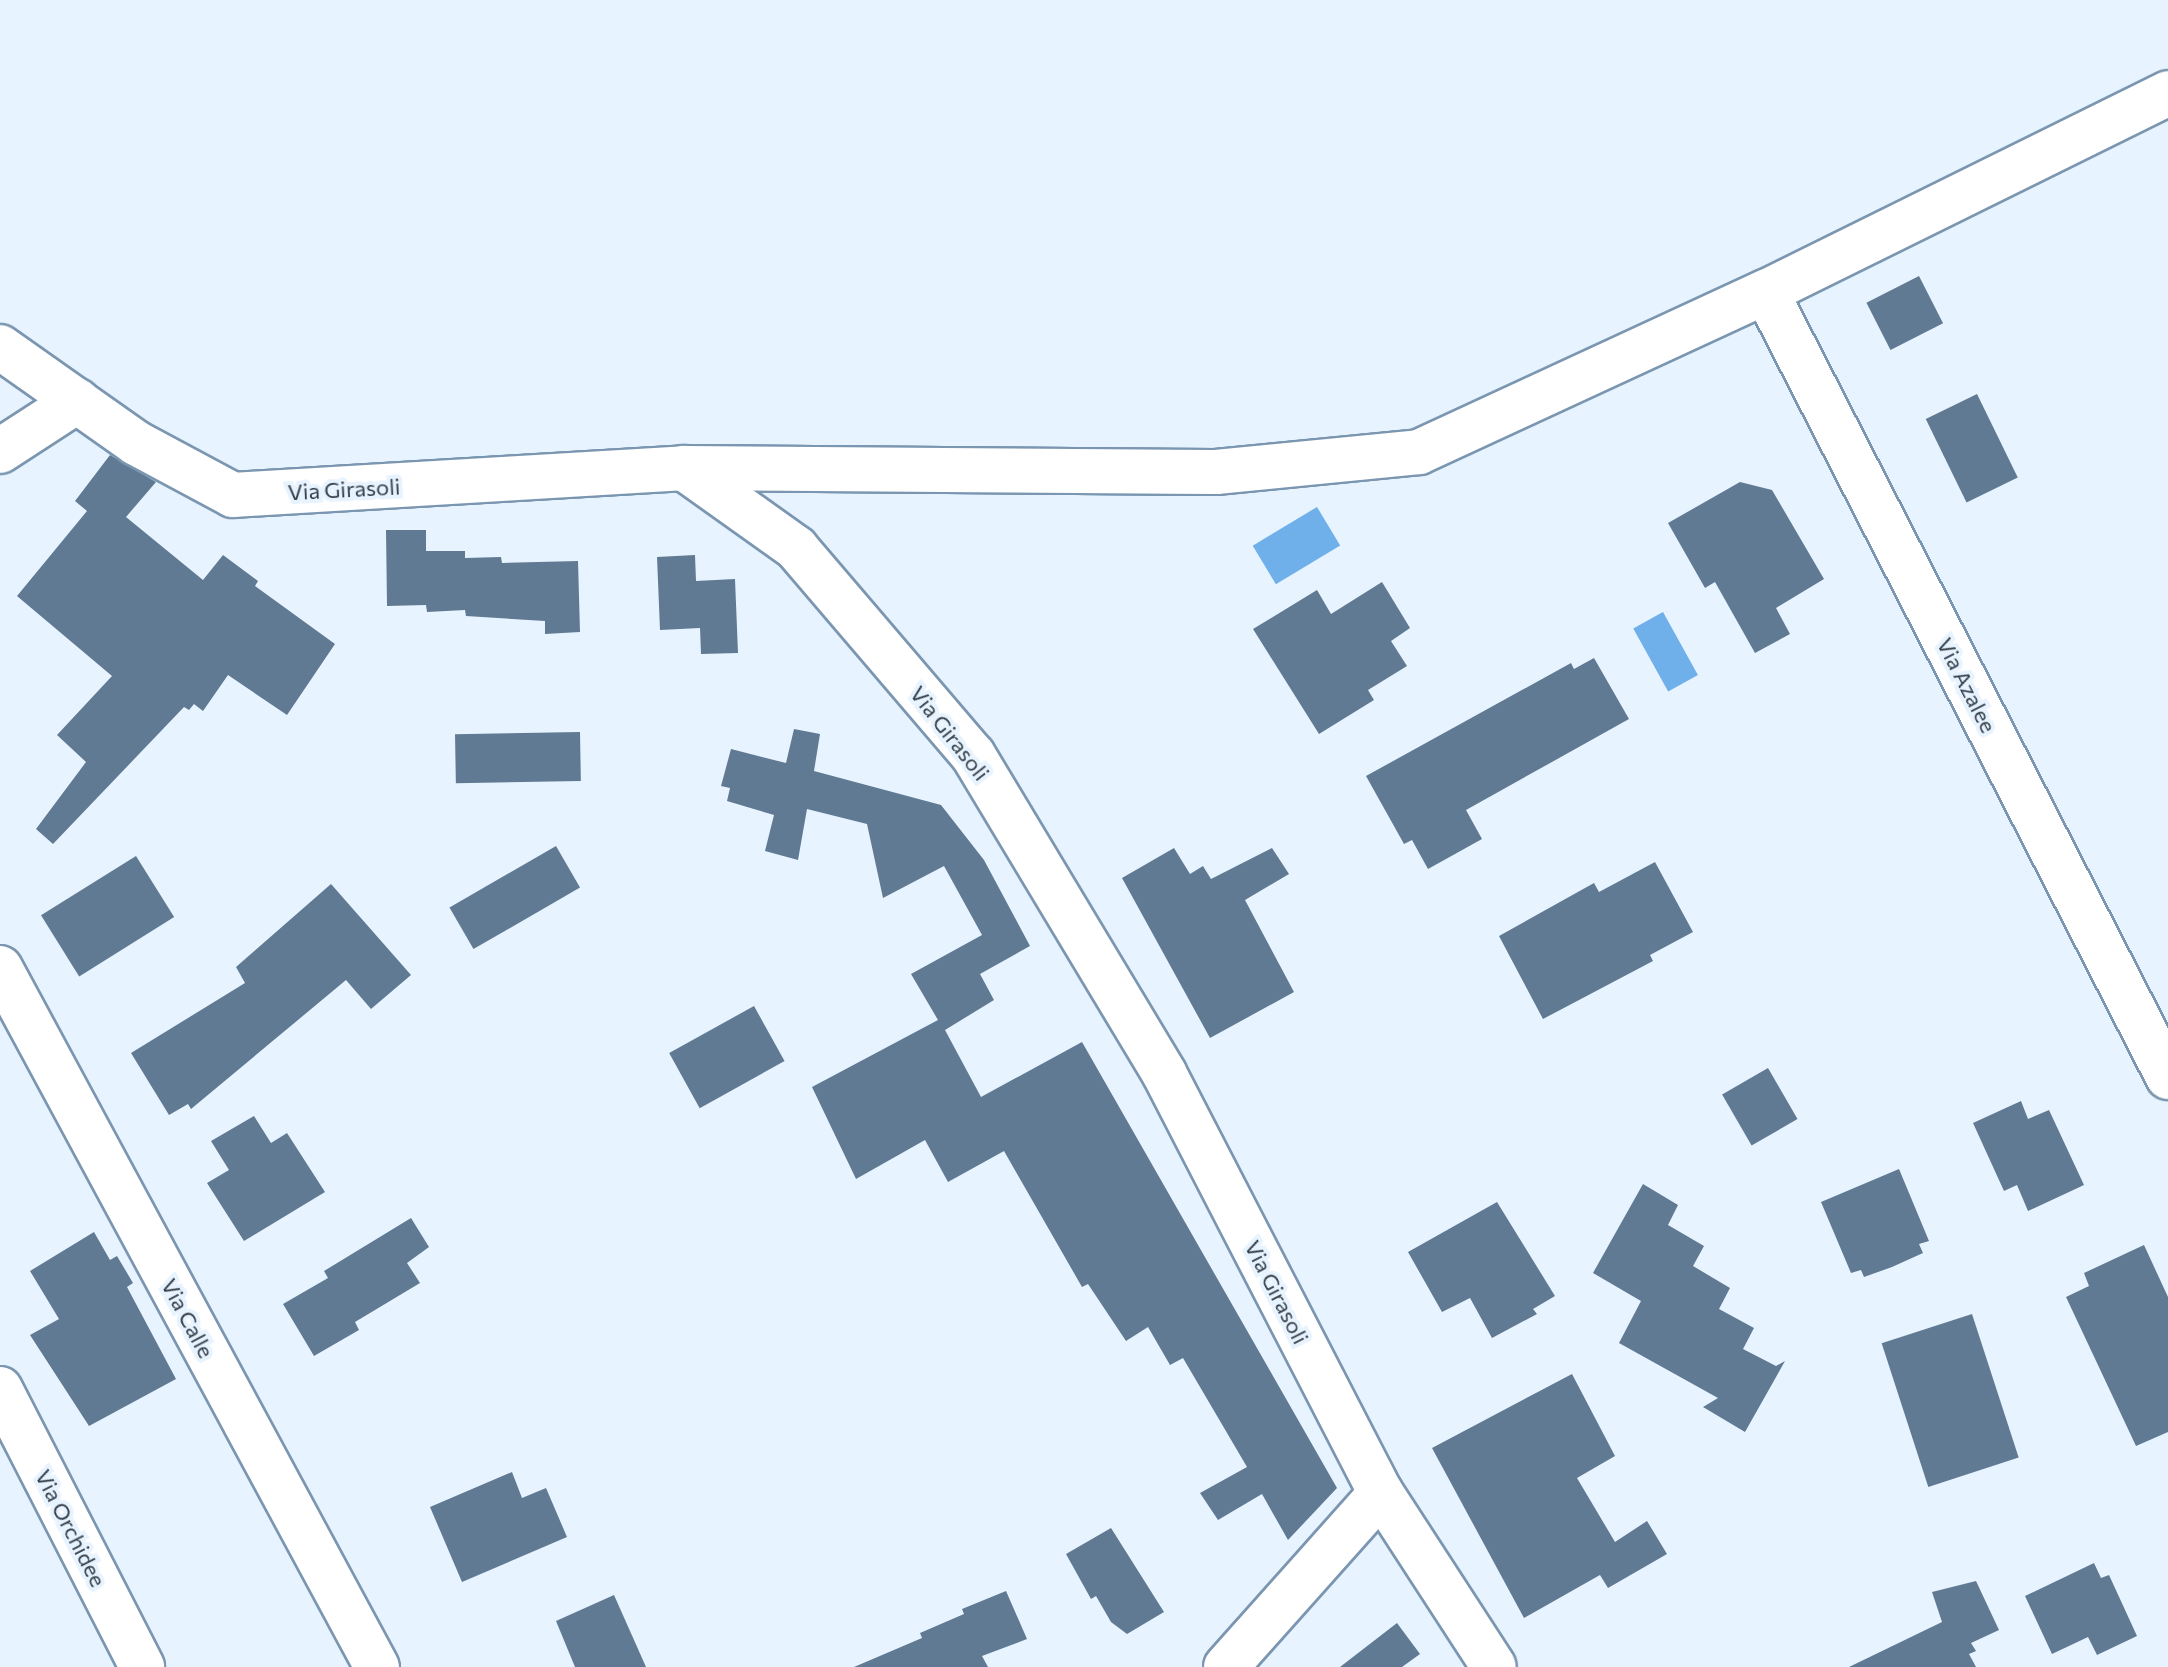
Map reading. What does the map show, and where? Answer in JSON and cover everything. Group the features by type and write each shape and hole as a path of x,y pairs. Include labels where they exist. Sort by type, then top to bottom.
{"street":[{"path":"684,468 1216,472 1419,452 1766,292 2168,93"},
{"name":"Via Azalee","path":"1766,292 2168,1077"},
{"name":"Via Girasoli","path":"0,347 136,443 233,495 684,468 796,548 973,755 1164,1073 1381,1493 1494,1667"},
{"path":"0,451 77,401"},
{"name":"Via Calle","path":"0,968 377,1667"},
{"name":"Via Orchidee","path":"0,1389 142,1667"},
{"path":"1226,1667 1381,1493"}],"water":[{"path":"1317,507 1340,546 1276,584 1253,546"},
{"path":"1663,612 1698,675 1668,691 1633,628"}],"building":[{"path":"1919,276 1943,323 1890,350 1866,303"},
{"path":"1977,394 2018,478 1967,503 1926,419"},
{"path":"110,455 156,482 126,517 203,580 223,555 258,581 255,586 335,644 287,715 228,675 203,711 194,704 189,710 184,707 53,844 36,829 86,762 57,735 112,676 17,596 87,511 75,501"},
{"path":"1740,482 1772,490 1824,579 1776,608 1790,634 1755,653 1715,582 1705,588 1668,523"},
{"path":"386,530 426,530 426,551 465,551 465,558 501,557 502,563 578,561 580,632 545,634 545,621 466,616 465,610 427,612 426,605 387,606"},
{"path":"695,555 696,581 735,579 738,653 701,654 700,628 660,630 657,557"},
{"path":"1382,582 1410,628 1391,641 1407,666 1368,690 1374,700 1319,734 1253,629 1317,590 1331,614"},
{"path":"1594,658 1629,719 1466,810 1482,839 1428,869 1412,840 1404,844 1366,776 1571,663 1574,669"},
{"path":"794,729 820,734 814,771 941,805 984,860 1030,946 980,974 994,1000 945,1030 981,1097 1082,1042 1337,1488 1288,1540 1262,1494 1218,1520 1200,1493 1247,1467 1183,1358 1170,1365 1148,1327 1126,1341 1088,1284 1082,1287 1004,1151 948,1182 925,1140 856,1179 812,1087 938,1020 911,974 982,935 944,866 883,898 867,824 807,809 798,860 765,851 774,815 727,801 730,788 721,786 731,749 786,763"},
{"path":"580,732 581,781 456,783 455,734"},
{"path":"556,846 580,888 473,949 449,908"},
{"path":"1174,848 1190,874 1203,866 1211,879 1272,848 1289,874 1245,900 1294,992 1210,1038 1122,878"},
{"path":"136,856 174,917 79,976 41,915"},
{"path":"1655,862 1693,932 1650,955 1653,961 1543,1019 1499,936 1594,883 1599,892"},
{"path":"331,884 411,975 371,1009 346,980 191,1109 188,1104 169,1115 131,1053 245,983 236,967"},
{"path":"754,1006 785,1061 700,1108 669,1053"},
{"path":"1768,1068 1798,1119 1752,1146 1722,1094"},
{"path":"2021,1101 2028,1119 2049,1110 2084,1185 2028,1211 2017,1185 2004,1191 1973,1123"},
{"path":"254,1116 271,1143 287,1133 325,1192 244,1241 207,1183 229,1170 211,1141"},
{"path":"1899,1169 1929,1241 1919,1244 1923,1253 1892,1267 1864,1277 1861,1270 1851,1273 1821,1202"},
{"path":"1643,1184 1678,1205 1668,1225 1704,1246 1693,1266 1730,1288 1719,1309 1754,1328 1743,1349 1776,1366 1785,1361 1745,1432 1703,1407 1718,1398 1619,1343 1641,1301 1593,1273"},
{"path":"1497,1202 1555,1296 1533,1309 1537,1314 1492,1338 1470,1298 1442,1312 1408,1252"},
{"path":"411,1218 429,1247 407,1263 420,1283 355,1322 359,1330 314,1356 283,1304 328,1278 324,1271"},
{"path":"94,1232 110,1260 117,1256 133,1283 127,1287 176,1379 89,1426 30,1335 59,1319 30,1271"},
{"path":"2144,1245 2168,1297 2168,1432 2136,1446 2066,1297 2089,1286 2084,1273"},
{"path":"1972,1314 2019,1458 1928,1487 1882,1343"},
{"path":"1572,1374 1615,1456 1577,1478 1615,1542 1647,1521 1667,1554 1608,1588 1600,1575 1524,1618 1432,1448"},
{"path":"512,1472 522,1498 546,1488 567,1537 462,1582 430,1507"},
{"path":"1111,1528 1164,1612 1127,1634 1111,1622 1096,1596 1091,1599 1066,1554"},
{"path":"2094,1563 2101,1578 2109,1575 2137,1636 2097,1655 2088,1637 2052,1654 2025,1596"},
{"path":"1976,1581 1999,1630 1971,1643 1976,1651 1969,1654 1976,1667 1849,1667 1942,1622 1932,1592"},
{"path":"1006,1591 1027,1639 982,1656 988,1667 854,1667 922,1638 920,1633 964,1614 962,1609"},
{"path":"614,1595 646,1667 575,1667 556,1621"},
{"path":"1397,1623 1420,1654 1402,1667 1340,1667"}]}
